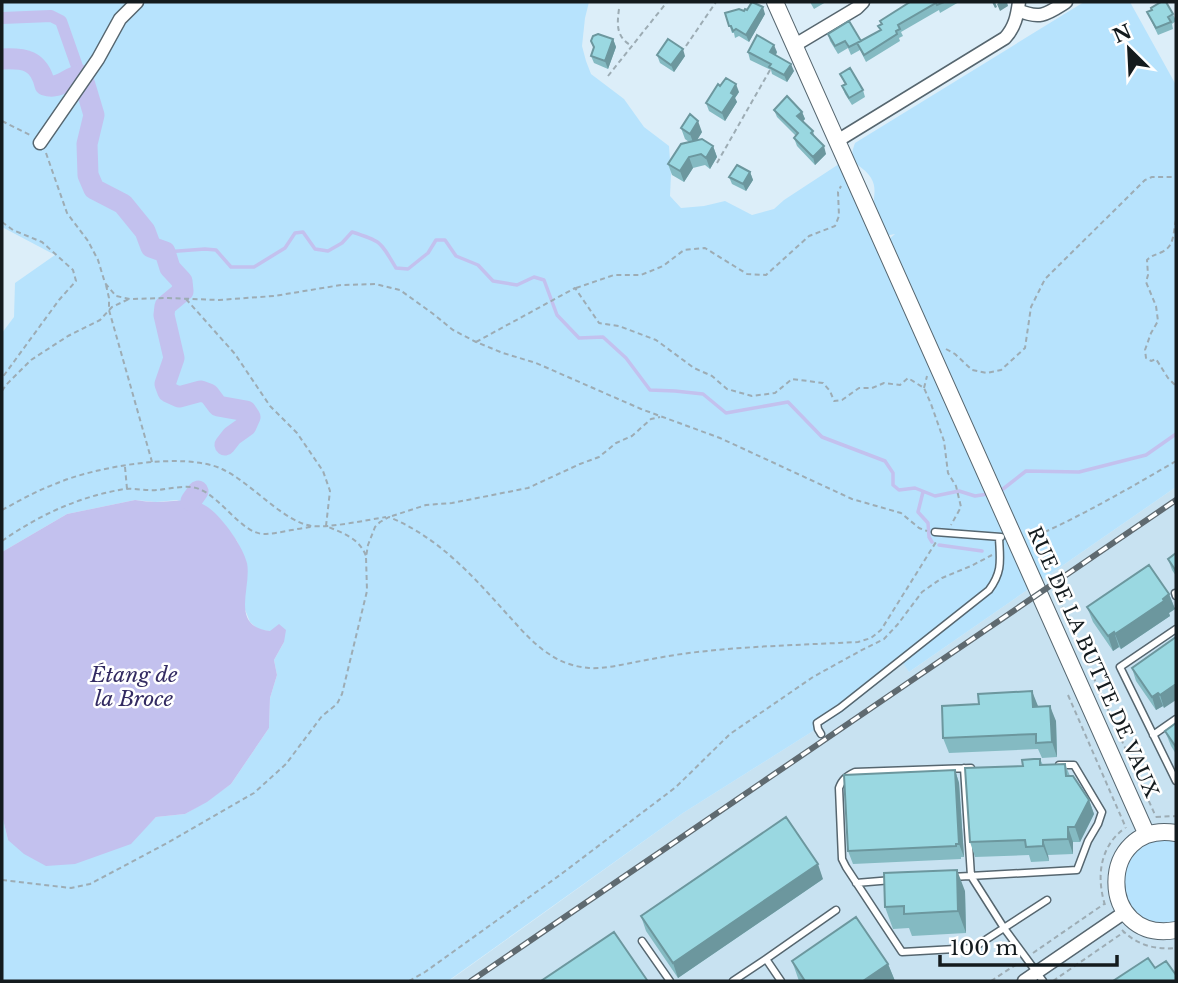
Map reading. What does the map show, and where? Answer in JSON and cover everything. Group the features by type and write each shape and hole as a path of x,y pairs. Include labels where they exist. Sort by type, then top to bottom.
{"street":[{"path":"40,143 98,59 120,19 138,2"},
{"name":"RUE DE LA BUTTE DE VAUX","path":"775,2 990,484 1010,538 1147,835"},
{"path":"795,45 863,2"},
{"path":"837,141 1005,38 1013,29 1018,6 1039,16 1048,14 1066,2"},
{"path":"1176,833 1147,835 1134,843 1117,868 1115,883 1125,912 1137,923 1151,930 1176,930"},
{"path":"1024,981 1040,977 1125,912"}],"lane":[{"path":"935,532 1010,538"},
{"path":"821,734 817,723 840,708 989,590 1000,569 999,551 1010,538"},
{"path":"1176,629 1120,667 1176,781"},
{"path":"1153,735 1176,719"},
{"path":"945,877 1077,870 1102,812 1074,765 1047,765"},
{"path":"964,768 971,876 1040,977"},
{"path":"978,768 855,772 841,781 842,859 902,951 973,948 1047,900"},
{"path":"856,883 894,880"},
{"path":"733,981 835,910"},
{"path":"642,941 670,981"},
{"path":"766,959 781,981"}],"path":[{"path":"608,76 667,2"},
{"path":"686,46 716,2"},
{"path":"619,9 616,26 623,40 631,45"},
{"path":"717,163 770,71"},
{"path":"2,121 29,133 40,143 68,213 98,260 106,284 109,310 152,463"},
{"path":"476,342 575,288 614,275 641,275 663,266 684,250 705,248 747,274 766,275 809,236 835,226 839,216 838,192 843,182 853,177"},
{"path":"929,346 942,347 955,354 972,370 987,373 1001,370 1025,348 1031,307 1045,279 1145,180 1152,177 1176,177"},
{"path":"1176,220 1171,245 1147,260 1146,282 1156,306 1158,321 1145,350 1146,358 1151,361 1156,359 1168,379 1176,386"},
{"path":"2,222 13,230 42,242 73,270 76,281 2,378"},
{"path":"106,284 116,296 130,299 219,300 274,296 341,285 375,284 400,290 453,330 476,342 536,363 720,438 852,499 901,513 925,531"},
{"path":"389,517 444,549 536,645 567,663 589,668 766,645 858,642 881,631 927,555 947,533 961,507 956,486 948,473 944,441 924,388 908,378 900,385 884,383 872,388 859,388 842,400 834,401 823,383 792,379 775,393 752,396 727,389 712,376 694,368 656,340 619,326 599,323 575,288"},
{"path":"2,391 32,360 68,336 100,320 112,307 130,299"},
{"path":"186,299 235,354 270,406 298,433 323,471 330,491 326,526"},
{"path":"2,541 38,518 72,502 127,489 146,491 193,487 203,490 219,501 244,526 262,534 389,517 426,505 452,503 528,488 599,457 616,443 632,436 651,419 662,416"},
{"path":"1010,538 1034,536 1176,461"},
{"path":"2,510 57,482 88,473 152,463 202,462 222,469 246,483 298,523 313,526"},
{"path":"125,466 127,489"},
{"path":"2,880 71,888 90,884 254,793 286,764 322,716 337,704 342,694 367,591 366,557 370,539 375,527 389,517"},
{"path":"326,526 352,537 363,548 366,557"},
{"path":"1034,536 1037,551 1156,817"},
{"path":"409,981 561,875 676,787 730,734 813,677 884,639 922,592 942,578 999,551"},
{"path":"991,981 1104,904"},
{"path":"1053,981 1124,932"}],"shaded area":[{"path":"2,2 589,2 582,46 591,74 624,99 644,127 669,146 670,196 681,208 725,201 752,215 774,209 839,164 879,248 895,234 885,236 874,210 873,182 852,156 855,143 1084,2 1130,2 1176,85 1176,487 909,672 903,663 840,714 683,813 448,981 2,981 2,815 8,840 145,828 156,817 185,814 207,801 231,784 269,728 270,698 277,675 274,660 284,642 270,631 259,630 250,622 244,607 247,564 237,541 220,519 177,500 135,500 67,514 2,552 2,333 14,317 15,283 55,255 2,227"},
{"path":"1176,487 1176,981 449,981 683,813 840,714 904,663 909,672"},
{"path":"1176,838 1176,923 1152,921 1136,911 1126,894 1124,884 1127,864 1147,842"}],"water":[{"name":"Étang de la Broce","path":"135,500 200,503 218,516 236,540 247,563 245,604 250,622 257,628 270,631 279,624 286,630 284,642 274,660 277,675 270,698 269,728 231,784 207,802 185,814 156,817 131,844 75,864 46,866 24,854 8,840 2,815 2,552 67,514"}],"building":[{"path":"752,2 763,7 746,35 736,29 733,31 725,13 747,10"},
{"path":"910,2 944,2 937,5 936,3 898,25 900,29 896,31 897,34 864,55 857,43 881,30 878,26 882,24 880,21"},
{"path":"1161,2 1166,2 1173,14 1168,17 1171,22 1156,28 1147,12"},
{"path":"849,21 861,41 849,47 845,41 835,46 828,34"},
{"path":"598,34 613,39 605,61 591,56 594,47 591,41 593,36"},
{"path":"757,35 774,45 770,52 791,64 784,75 769,67 771,64 748,52"},
{"path":"668,39 683,49 671,65 657,55"},
{"path":"850,68 863,90 849,98 842,86 846,84 840,74"},
{"path":"726,78 736,84 731,93 734,95 722,113 706,103 718,84 720,86"},
{"path":"787,96 802,112 797,116 824,146 813,157 794,138 798,133 774,110"},
{"path":"690,114 698,121 690,134 681,128"},
{"path":"702,139 713,146 706,158 701,154 689,157 680,171 668,164 681,144"},
{"path":"737,165 750,172 743,184 729,177"},
{"path":"1176,553 1176,571 1168,559"},
{"path":"1149,565 1169,594 1164,601 1108,636 1087,607"},
{"path":"1176,637 1176,684 1152,697 1132,668"},
{"path":"1032,691 1033,707 1050,706 1052,742 1036,743 1036,734 943,738 942,706 979,704 978,694"},
{"path":"1176,723 1176,747 1165,731"},
{"path":"1040,759 1040,765 1065,764 1066,776 1073,776 1089,800 1075,827 1068,827 1068,839 1043,840 1043,846 1026,847 1025,840 970,842 965,768 1023,766 1022,760"},
{"path":"955,770 959,844 848,851 844,775"},
{"path":"786,817 818,864 673,963 641,916"},
{"path":"957,870 958,911 904,914 904,906 885,907 884,873"},
{"path":"856,917 888,964 863,981 805,981 792,961"},
{"path":"614,932 647,980 541,981"},
{"path":"1148,958 1155,968 1166,961 1176,975 1176,981 1113,981"}],"waterway":[{"path":"2,18 51,16 61,21 80,75"},
{"path":"2,59 30,62 39,70 45,85 59,85 80,75 94,115 87,144 88,175 94,189 123,204 145,231 151,247 165,252 170,268 182,281 183,291 165,306 164,315 174,358 165,384 168,392 179,397 201,391 209,394 218,406 246,411 250,417 246,426 225,445"},
{"path":"165,252 216,250 231,267 254,267 285,248 295,233 303,232 315,249 328,251 342,243 352,232 379,243 396,268 408,269 428,253 436,240 445,240 456,256 478,265 493,281 517,285 534,277 544,280 557,315 579,338 603,337 626,358 650,390 703,394 726,413 788,402 822,437 885,461 893,473 893,485 899,490 915,488 935,496 959,491 975,496 988,494"},
{"path":"1003,489 1026,471 1079,472 1146,455 1176,434"},
{"path":"191,501 198,491"},
{"path":"923,492 918,512 928,523 932,542"},
{"path":"939,545 982,551"}],"railway":[{"path":"471,981 1176,500"}]}
